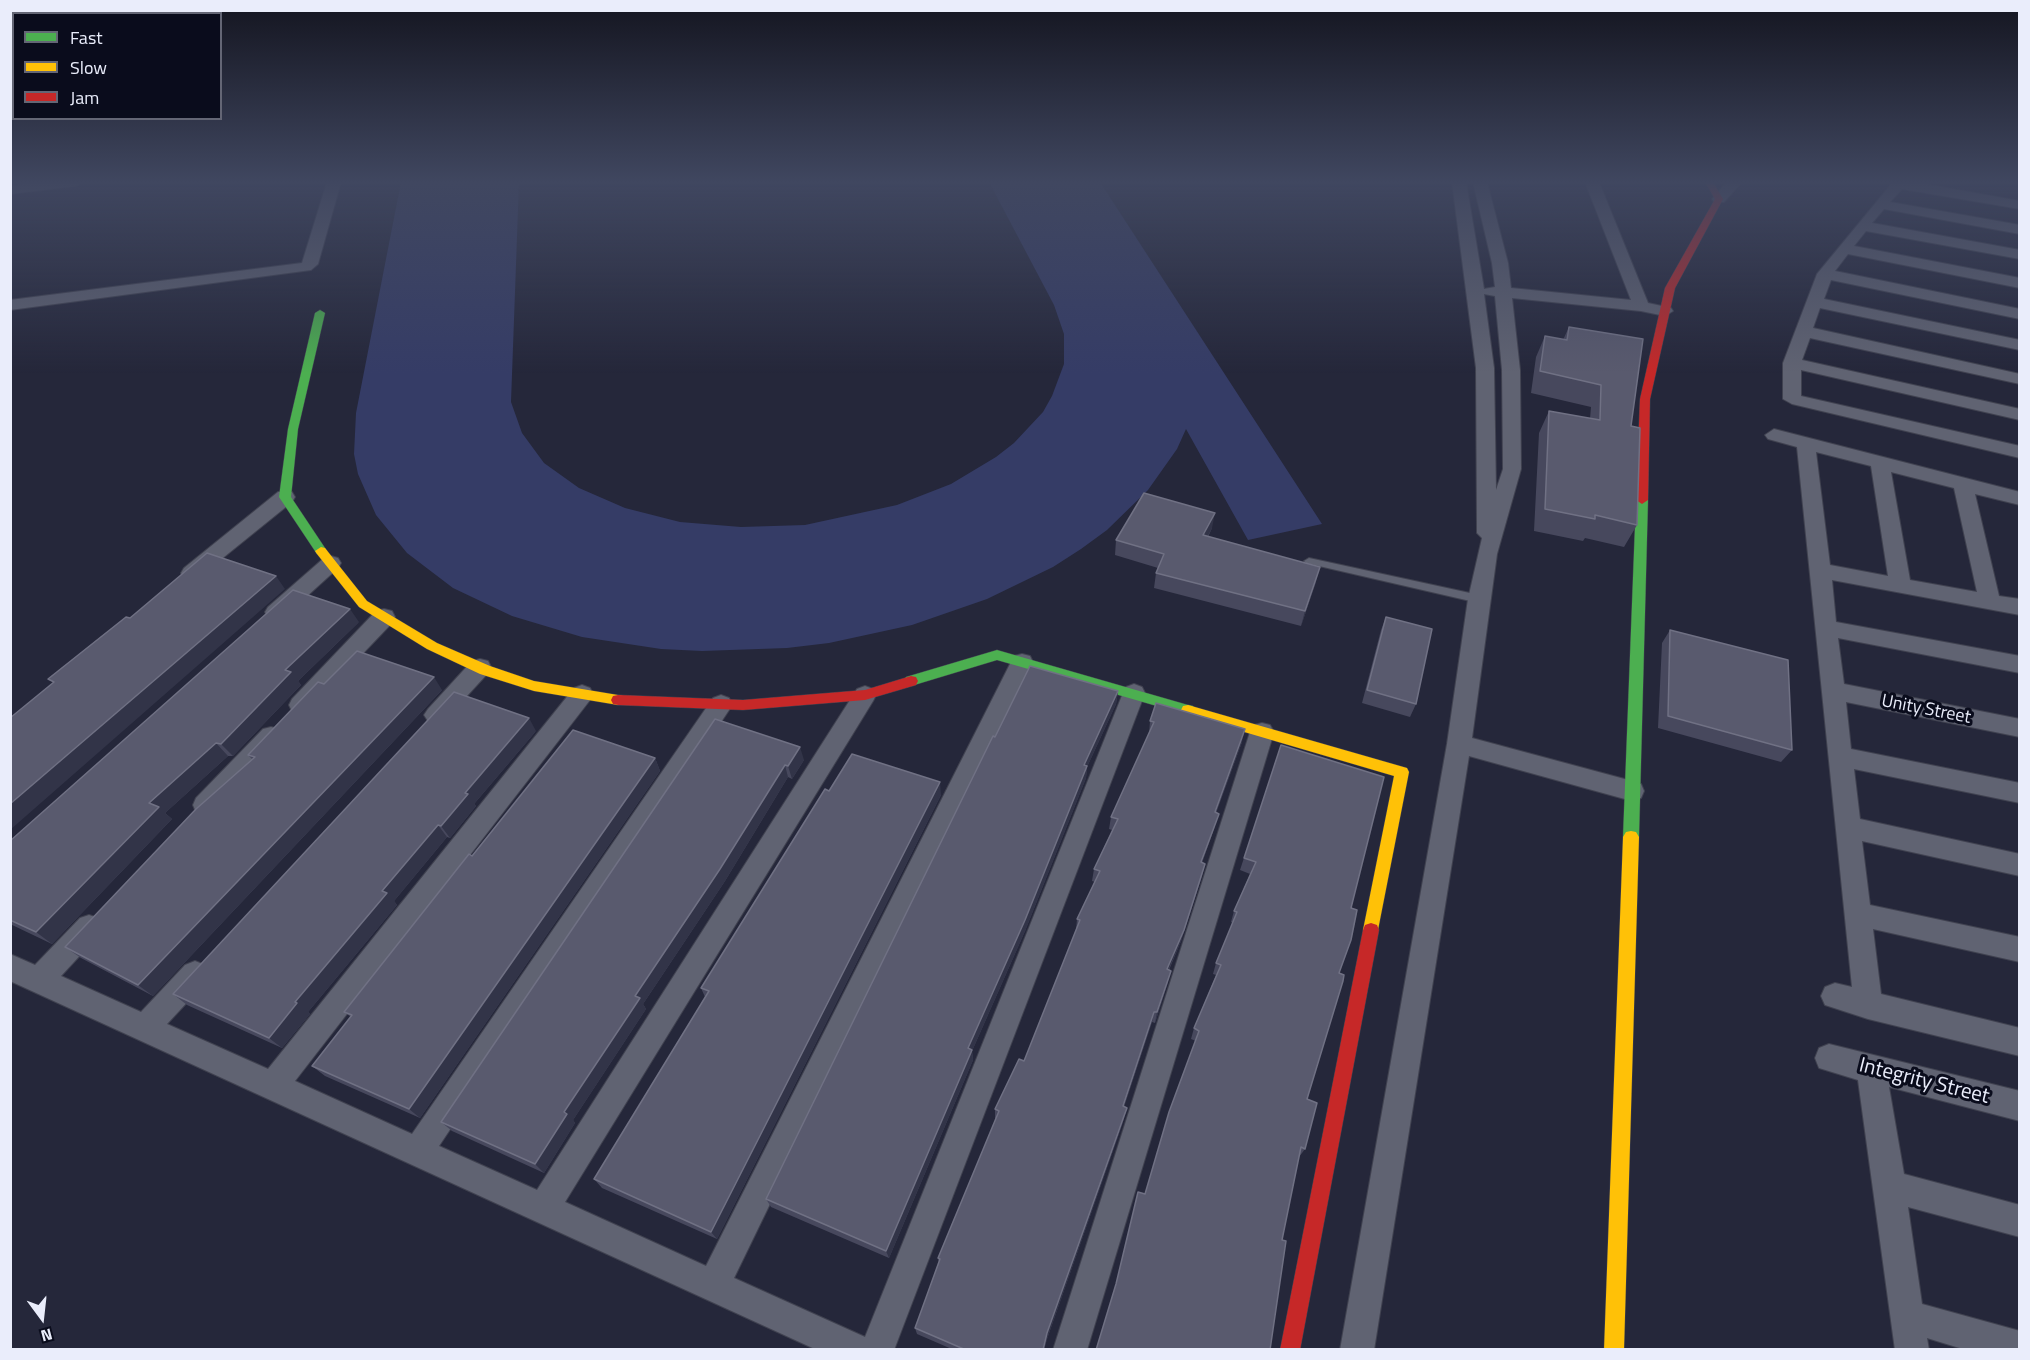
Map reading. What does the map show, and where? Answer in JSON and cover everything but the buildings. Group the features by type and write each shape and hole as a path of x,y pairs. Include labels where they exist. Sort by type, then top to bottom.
{"street":[{"path":"10,305 302,268 310,264 315,245"},
{"path":"1469,245 1485,368 1487,554"},
{"path":"1357,1350 1459,744 1479,598 1487,554 1512,469 1511,370 1500,263 1496,245"},
{"path":"1617,245 1641,306"},
{"path":"1614,1350 1644,399 1670,288 1693,245"},
{"path":"1847,245 1825,274 1802,331 1792,363 1792,399 2019,452"},
{"path":"1969,245 2019,255"},
{"path":"1844,249 2019,283"},
{"path":"10,292 312,256"},
{"path":"1825,274 2019,314"},
{"path":"1476,290 1641,306 1665,311"},
{"path":"1815,302 2019,345"},
{"path":"320,313 293,429 285,497 363,604 432,646 480,667 534,686 621,700 743,705 865,695 998,655 1402,772 1290,1350"},
{"path":"1802,331 2019,379"},
{"path":"1792,363 2019,415"},
{"path":"1774,435 2019,499"},
{"path":"1806,442 1868,1006"},
{"path":"1880,462 1899,585"},
{"path":"1963,484 1990,602"},
{"path":"175,585 285,497"},
{"path":"260,626 331,563"},
{"path":"1820,571 2019,607"},
{"path":"187,824 384,617"},
{"path":"1826,628 2019,665"},
{"path":"714,1285 1022,662"},
{"path":"423,729 480,667"},
{"name":"Unity Street","path":"1833,692 2019,728"},
{"path":"877,1350 1134,693"},
{"path":"273,1086 582,694"},
{"path":"543,1208 865,695"},
{"path":"418,1151 721,704"},
{"path":"1070,1350 1262,732"},
{"path":"1459,744 1632,791"},
{"path":"1840,756 2019,793"},
{"path":"1848,827 2019,865"},
{"path":"39,980 105,911"},
{"path":"1858,914 2019,950"},
{"path":"146,1028 211,957"},
{"path":"10,967 856,1350"},
{"path":"1835,996 2019,1042"},
{"name":"Integrity Street","path":"1830,1058 2019,1106"},
{"path":"1871,1068 1890,1186 1912,1350"},
{"path":"1890,1186 2019,1221"},
{"path":"1907,1316 2019,1348"}],"lane":[{"path":"1309,561 1479,598"}],"shaded area":[{"path":"389,245 517,245 511,402 522,433 544,463 579,488 625,508 680,522 741,527 805,525 897,505 951,484 996,457 1014,443 1043,412 1052,396 1064,364 1064,334 1054,305 1023,245 1141,245 1322,524 1248,540 1186,429 1177,449 1148,490 1107,530 1053,567 987,599 912,625 829,643 787,648 702,651 661,649 582,637 512,616 453,588 407,553 376,515 358,474 354,454 356,413"}],"traffic: fast":[{"path":"320,313 293,429 285,497 321,551"},
{"path":"1631,837 1642,500"},
{"path":"911,681 997,655 1188,710"}],"traffic: slow":[{"path":"321,551 363,604 432,646 485,670 534,686 618,700"},
{"path":"1188,710 1402,772 1371,930"},
{"path":"1614,1350 1631,837"}],"traffic: jam":[{"path":"1642,500 1645,399 1670,288 1693,245"},
{"path":"618,700 743,705 865,695 911,681"},
{"path":"1290,1350 1371,930"}]}
